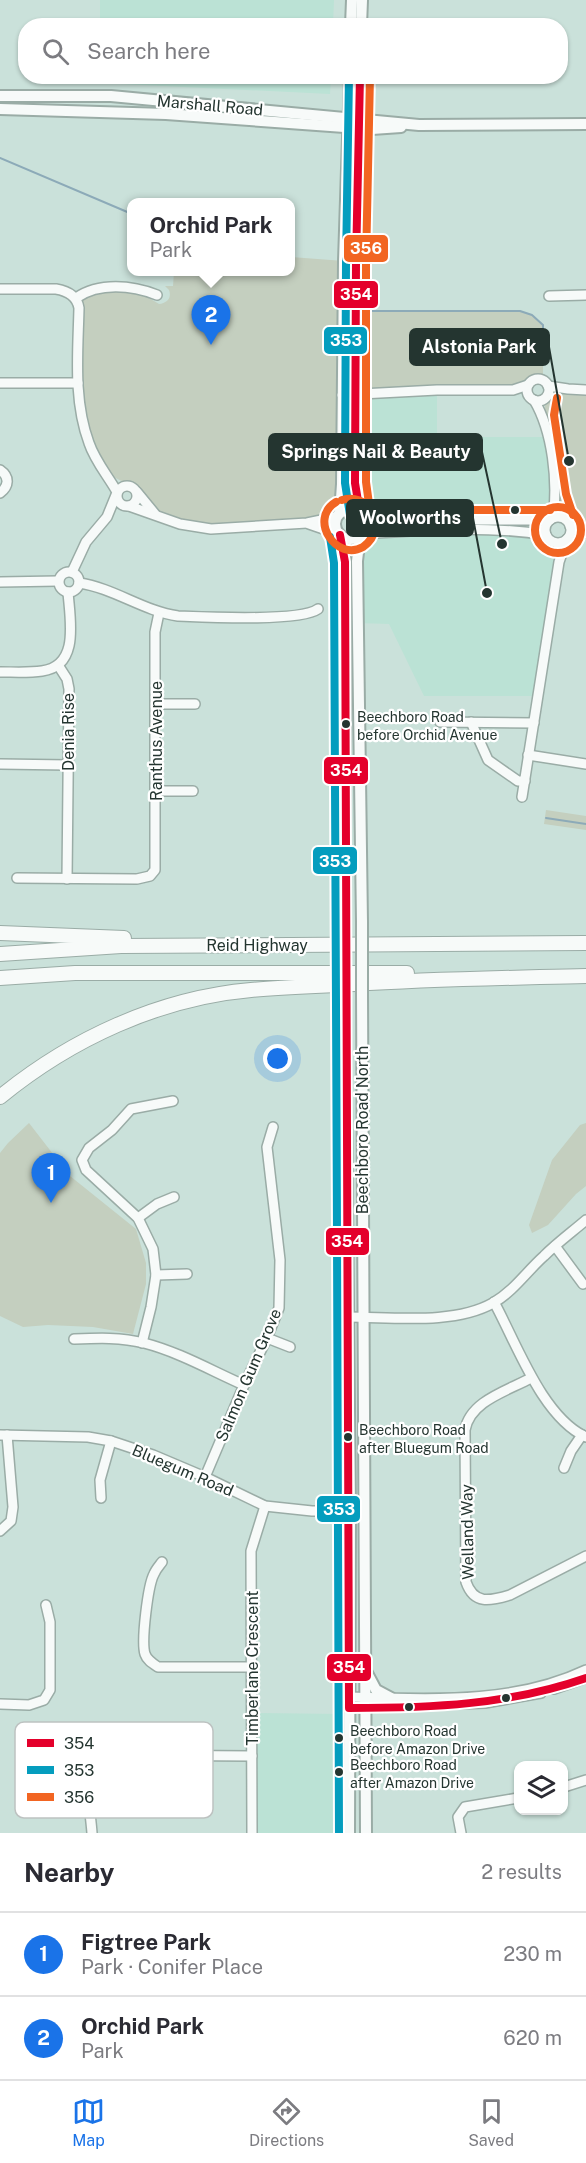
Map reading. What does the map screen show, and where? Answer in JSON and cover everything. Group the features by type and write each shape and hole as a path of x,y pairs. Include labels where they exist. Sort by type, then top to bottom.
{"highway":[{"path":"0,933 279,945"},
{"name":"Reid Highway","path":"0,954 121,946 586,943"},
{"name":"Reid Highway","path":"0,978 75,973 363,972 586,976"},
{"path":"0,1096 22,1078 68,1049 104,1031 153,1011 203,998 249,990 425,980 586,976"}],"main road":[{"path":"351,18 352,0"},
{"path":"361,18 362,0"},
{"path":"351,84 355,123 355,483 365,526 360,535 352,539 339,534 335,526 342,484 344,261 355,123 359,84"},
{"name":"Marshall Road","path":"0,96 111,96 398,128 419,125 586,124"},
{"name":"Marshall Road","path":"0,109 355,123"},
{"path":"338,515 352,509 362,516"},
{"name":"Beechboro Road North","path":"339,534 345,562 345,993 350,1510 349,1833"},
{"name":"Beechboro Road North","path":"360,535 357,561 362,922 366,1833"},
{"path":"364,1667 376,1690 391,1698"}],"street":[{"path":"76,298 92,289 99,288 135,288 157,295"},
{"path":"0,289 57,289 64,290 76,298 79,308 78,383 86,436 119,503 180,524 211,529 307,523 338,515"},
{"path":"549,296 586,296"},
{"path":"543,416 548,392 540,379 533,380 530,393 543,416 556,496 555,519 546,526 559,562"},
{"path":"0,382 78,383"},
{"path":"342,396 433,390 513,390 530,393 541,400 548,392 568,389 586,390"},
{"path":"0,470 6,476 7,481 7,486 0,493"},
{"path":"106,473 133,487 155,514"},
{"path":"72,572 86,542 107,517 120,487 126,485"},
{"path":"107,517 135,502 137,492"},
{"path":"362,516 392,520 555,519 586,535"},
{"path":"392,520 404,525 408,530"},
{"path":"307,523 339,534"},
{"path":"522,797 559,562 570,526"},
{"path":"360,535 408,530 520,530 560,543 568,538 586,535"},
{"path":"72,572 78,576 79,583 74,591 68,592 61,589 58,581 63,573 72,572"},
{"path":"0,582 58,581"},
{"path":"79,583 100,588 159,613 198,617 295,616 318,609"},
{"path":"0,672 43,671 58,665 67,657 70,648 68,592"},
{"name":"Ranthus Avenue","path":"67,879 137,879 150,876 155,870 155,632 159,613"},
{"name":"Denia Rise","path":"58,665 67,679 69,689 67,879"},
{"path":"156,704 195,704"},
{"path":"440,722 534,723"},
{"path":"471,722 488,760 518,781 525,781"},
{"path":"528,755 586,764"},
{"path":"0,764 68,765"},
{"path":"156,791 193,791"},
{"path":"16,878 67,879"},
{"path":"142,1342 156,1275 153,1249 138,1218 86,1170 82,1160 89,1148 112,1130 131,1109 173,1101"},
{"name":"Salmon Gum Grove","path":"205,1478 279,1308 280,1260 267,1147 273,1127"},
{"path":"138,1218 157,1204 174,1197"},
{"path":"348,1317 455,1315 475,1311 494,1302 516,1285 555,1246 586,1220"},
{"path":"555,1246 584,1284"},
{"path":"156,1275 187,1274"},
{"path":"494,1302 531,1378 564,1420 584,1436 571,1451 564,1468"},
{"path":"74,1339 106,1337 142,1342 244,1385"},
{"path":"267,1338 290,1347"},
{"name":"Welland Way","path":"531,1378 480,1405 467,1419 465,1430 466,1582 469,1592 476,1598 498,1599 586,1556"},
{"path":"0,1531 11,1521 13,1507 4,1435"},
{"name":"Bluegum Road","path":"4,1435 88,1437 111,1441 153,1455 265,1506 312,1511 364,1511"},
{"path":"101,1498 99,1480 111,1441"},
{"name":"Timberlane Crescent","path":"252,1833 251,1551 265,1506"},
{"path":"162,1562 153,1575 143,1642 145,1656 150,1662 158,1667 252,1667"},
{"path":"141,1574 153,1575"},
{"path":"0,1704 29,1705 44,1700 50,1690 50,1622 46,1605"},
{"path":"365,1703 391,1698 456,1698 504,1694 555,1683 586,1670"},
{"path":"349,1702 501,1701 546,1692 586,1678"},
{"path":"213,1756 252,1756"},
{"path":"568,1787 586,1780"},
{"path":"460,1833 458,1817 465,1807 514,1799"},
{"path":"91,1818 92,1833"}],"shaded area":[{"path":"100,0 334,0 333,18 100,18"},
{"path":"121,84 331,84 330,94"},
{"path":"295,257 344,261 336,517 211,529 155,514 133,487 106,473 84,429 78,303 92,289 139,292 159,304 169,298 169,290 165,286 173,286 174,276 295,276"},
{"path":"356,311 520,311 532,315 543,325 543,381 537,379 528,385 356,394"},
{"path":"568,389 586,390 586,533 563,518 548,455 544,420 548,393"},
{"path":"437,390 437,437 548,437 553,518 388,520 360,513 356,394"},
{"path":"520,530 552,541 559,562 538,696 424,696 389,624 358,623 360,536"},
{"path":"546,810 586,816 586,830 544,824"},
{"path":"29,1123 70,1176 136,1229 146,1263 146,1284 133,1334 93,1327 48,1325 23,1327 0,1316 0,1153"},
{"path":"586,1123 586,1186 548,1225 532,1233 529,1225 552,1160 580,1125"},
{"path":"257,1713 342,1714 341,1833 257,1833"}],"waterway":[{"path":"0,158 127,212"},
{"path":"368,311 520,311 532,315 543,325 543,353"},
{"path":"546,818 586,824"}],"transit line":[{"name":"353","path":"349,84 345,483 350,515"},
{"name":"354","path":"360,84 355,483 360,513"},
{"name":"356","path":"370,84 366,263 366,482 370,511"},
{"name":"356","path":"557,398 554,415 566,494 573,515"},
{"name":"356","path":"336,502 328,509 325,518 325,528 329,536 343,549 353,550 363,547 374,534 374,514 361,501 342,500"},
{"name":"356","path":"558,507 567,508 574,514 580,521 581,530 580,539 574,546 567,552 558,553 549,552 542,546 536,539 535,530 536,521 542,514 549,508 558,507"},
{"name":"356","path":"365,508 550,510"},
{"name":"354","path":"340,535 345,562 349,1708 469,1703 528,1694 586,1678"},
{"name":"353","path":"330,537 334,563 339,1833"}],"place":[{"name":"Orchid Park","path":"211,345"},
{"name":"Alstonia Park","path":"569,461"},
{"name":"Springs Nail & Beauty","path":"502,544"},
{"name":"Woolworths","path":"487,593"},
{"name":"Beechboro Road before Orchid Avenue","path":"346,724"},
{"name":"Figtree Park","path":"51,1203"},
{"name":"Beechboro Road after Bluegum Road","path":"348,1437"},
{"name":"Beechboro Road before Amazon Drive","path":"339,1738"},
{"name":"Beechboro Road after Amazon Drive","path":"339,1772"}]}
